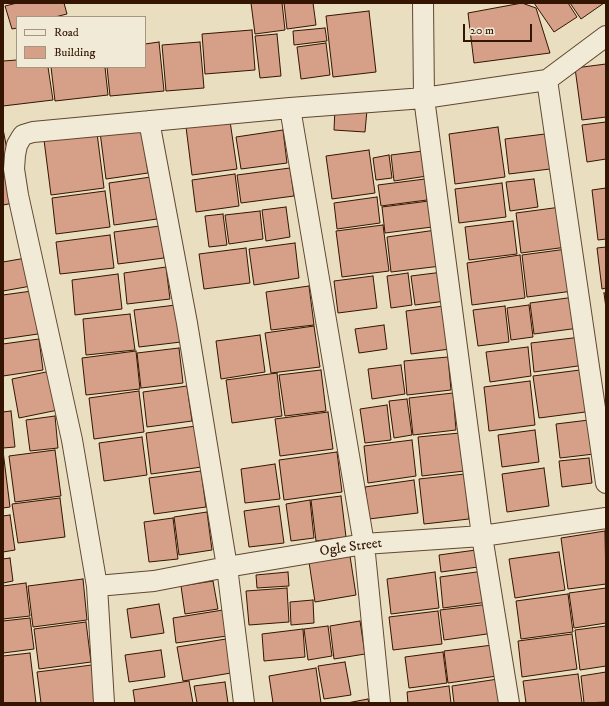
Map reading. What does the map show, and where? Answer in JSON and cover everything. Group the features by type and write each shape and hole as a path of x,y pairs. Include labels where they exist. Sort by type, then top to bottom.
{"street":[{"path":"423,3 424,98 482,536 509,703"},
{"path":"104,703 96,586 72,440 18,195 14,170 17,145 23,135 33,132 149,121 290,108 424,98 547,80 606,36"},
{"path":"547,80 606,483"},
{"path":"290,108 364,544 380,703"},
{"path":"149,121 187,323 227,567 244,703"},
{"name":"Ogle Street","path":"96,586 154,581 364,544 482,536 606,518"}],"building":[{"path":"17,3 64,3 67,14 59,16 16,16 16,28 12,29 5,6"},
{"path":"251,3 282,3 285,30 255,34"},
{"path":"284,3 313,3 316,25 287,29"},
{"path":"522,3 536,8 550,53 474,63 468,13"},
{"path":"534,3 568,3 577,17 554,32"},
{"path":"570,3 604,3 581,19"},
{"path":"369,11 376,72 333,77 326,16"},
{"path":"325,28 327,41 294,45 293,31"},
{"path":"252,30 255,70 205,74 202,34"},
{"path":"277,34 281,76 260,78 255,36"},
{"path":"159,42 164,91 110,96 107,68 146,68 146,44"},
{"path":"200,42 204,88 166,91 162,45"},
{"path":"326,43 330,75 301,79 297,47"},
{"path":"16,60 16,68 48,68 53,100 3,106 3,61"},
{"path":"606,64 606,117 582,120 575,68"},
{"path":"51,68 105,68 108,95 55,101"},
{"path":"335,108 367,110 365,132 334,130"},
{"path":"230,121 237,169 192,175 186,127"},
{"path":"606,122 606,159 587,162 582,125"},
{"path":"142,127 148,173 106,179 100,132"},
{"path":"498,127 505,177 455,184 449,134"},
{"path":"3,129 11,170 3,171"},
{"path":"283,130 287,163 241,169 236,137"},
{"path":"97,133 104,188 51,195 44,140"},
{"path":"545,134 550,169 509,174 505,139"},
{"path":"369,150 375,193 332,199 326,156"},
{"path":"423,151 427,176 394,181 391,155"},
{"path":"389,155 392,178 376,180 373,158"},
{"path":"290,168 294,196 241,203 237,175"},
{"path":"13,174 19,202 3,205 3,176"},
{"path":"235,174 239,206 196,212 192,180"},
{"path":"151,177 157,219 114,225 109,183"},
{"path":"425,179 427,200 381,206 378,185"},
{"path":"534,179 538,207 510,211 506,182"},
{"path":"502,183 506,217 459,223 455,189"},
{"path":"606,188 606,239 598,240 592,190"},
{"path":"105,191 110,227 56,234 52,198"},
{"path":"377,197 380,223 337,229 334,203"},
{"path":"429,201 432,227 385,233 382,207"},
{"path":"286,207 290,237 266,241 262,210"},
{"path":"561,207 567,247 521,253 516,213"},
{"path":"260,211 263,239 229,244 225,215"},
{"path":"223,214 227,245 209,247 205,216"},
{"path":"513,221 517,254 469,260 465,227"},
{"path":"383,225 389,271 342,277 336,231"},
{"path":"160,226 164,258 118,264 114,232"},
{"path":"436,230 441,266 391,272 387,237"},
{"path":"110,235 114,268 60,274 56,242"},
{"path":"295,243 299,278 254,285 249,249"},
{"path":"606,247 606,288 602,289 597,248"},
{"path":"246,248 250,283 204,289 199,254"},
{"path":"567,249 573,291 527,297 522,255"},
{"path":"520,255 525,298 472,305 467,263"},
{"path":"26,258 31,286 3,291 3,262"},
{"path":"166,267 170,299 127,304 124,273"},
{"path":"443,272 446,301 415,305 411,276"},
{"path":"408,273 412,305 391,308 387,276"},
{"path":"118,274 122,309 75,315 72,280"},
{"path":"373,276 377,308 338,313 334,281"},
{"path":"309,286 314,325 271,330 266,292"},
{"path":"32,291 38,334 3,339 3,295"},
{"path":"604,293 606,293 606,308"},
{"path":"575,297 579,328 534,334 530,303"},
{"path":"176,305 181,342 139,347 134,310"},
{"path":"529,305 533,337 511,340 507,308"},
{"path":"444,306 450,349 411,354 406,311"},
{"path":"505,306 509,342 478,346 473,310"},
{"path":"130,314 135,350 86,355 83,319"},
{"path":"384,325 387,349 359,353 355,329"},
{"path":"314,326 320,367 271,373 265,333"},
{"path":"260,335 265,372 221,379 216,341"},
{"path":"581,337 585,365 534,372 531,343"},
{"path":"39,339 43,370 3,376 3,344"},
{"path":"528,347 531,376 490,382 486,352"},
{"path":"179,348 183,383 141,388 137,353"},
{"path":"136,351 140,389 86,395 82,358"},
{"path":"448,357 451,390 407,395 404,361"},
{"path":"401,365 405,394 372,399 368,369"},
{"path":"588,369 593,411 539,418 533,376"},
{"path":"321,370 326,411 285,416 279,375"},
{"path":"51,371 58,410 19,418 12,379"},
{"path":"277,373 282,416 232,423 226,380"},
{"path":"530,381 535,425 489,431 484,387"},
{"path":"187,386 192,421 147,427 143,392"},
{"path":"139,391 144,432 94,439 89,398"},
{"path":"453,393 456,430 413,435 409,398"},
{"path":"407,399 412,435 394,438 389,401"},
{"path":"387,405 391,440 365,443 360,409"},
{"path":"11,411 15,447 3,448 3,412"},
{"path":"328,412 333,449 280,456 275,419"},
{"path":"55,416 58,448 30,451 26,420"},
{"path":"589,420 594,454 560,458 556,424"},
{"path":"196,426 202,467 151,474 146,433"},
{"path":"535,430 539,462 502,467 498,435"},
{"path":"460,433 464,471 422,476 418,437"},
{"path":"142,437 147,475 104,481 99,443"},
{"path":"412,440 416,476 368,483 364,446"},
{"path":"55,450 61,496 15,502 9,456"},
{"path":"3,451 10,507 3,508"},
{"path":"337,452 342,492 284,500 279,460"},
{"path":"589,458 592,483 562,487 559,461"},
{"path":"275,464 280,499 245,503 241,469"},
{"path":"544,468 549,506 507,512 502,474"},
{"path":"201,471 206,507 154,514 149,478"},
{"path":"465,474 469,519 424,524 419,479"},
{"path":"414,480 418,513 369,519 365,487"},
{"path":"341,496 346,537 316,541 311,500"},
{"path":"60,498 65,537 18,543 12,504"},
{"path":"310,500 314,538 291,541 286,504"},
{"path":"279,506 284,543 249,547 244,511"},
{"path":"207,512 212,550 179,555 174,517"},
{"path":"10,515 15,550 3,552 3,516"},
{"path":"173,518 178,559 149,562 144,522"},
{"path":"605,531 606,584 568,589 561,538"},
{"path":"476,550 478,567 441,572 439,555"},
{"path":"559,552 565,590 515,598 509,559"},
{"path":"350,556 356,595 315,602 309,562"},
{"path":"10,558 13,581 3,583 3,559"},
{"path":"484,571 488,602 443,608 440,577"},
{"path":"288,572 289,586 257,588 256,575"},
{"path":"435,572 439,608 391,614 387,579"},
{"path":"83,579 87,620 33,627 28,586"},
{"path":"213,581 218,609 185,614 181,586"},
{"path":"26,583 30,616 3,619 3,586"},
{"path":"287,588 289,622 249,625 246,591"},
{"path":"606,588 606,623 574,628 569,593"},
{"path":"568,594 573,632 521,639 516,601"},
{"path":"313,600 314,623 291,625 290,602"},
{"path":"159,604 164,633 131,638 127,609"},
{"path":"490,604 494,633 444,640 440,610"},
{"path":"223,610 227,636 176,643 173,618"},
{"path":"438,611 442,644 393,650 389,617"},
{"path":"30,618 34,649 3,653 3,621"},
{"path":"360,621 365,654 334,659 330,626"},
{"path":"86,622 91,662 39,669 34,629"},
{"path":"328,626 332,656 308,660 304,629"},
{"path":"606,626 606,666 580,670 575,630"},
{"path":"303,629 305,657 264,661 262,634"},
{"path":"572,634 577,669 522,677 518,641"},
{"path":"226,639 231,673 183,681 177,647"},
{"path":"493,645 497,676 448,683 444,651"},
{"path":"161,650 165,677 129,682 125,655"},
{"path":"443,652 447,683 409,688 405,657"},
{"path":"30,653 36,703 3,703 3,656"},
{"path":"345,662 351,695 324,699 318,666"},
{"path":"92,665 97,703 41,703 37,672"},
{"path":"316,668 321,703 273,703 269,676"},
{"path":"606,672 606,702 584,703 581,676"},
{"path":"578,674 582,703 526,703 523,681"},
{"path":"498,679 501,703 454,703 452,686"},
{"path":"189,681 193,703 135,703 133,690"},
{"path":"225,682 228,703 197,703 194,686"},
{"path":"449,686 451,703 408,703 407,692"},
{"path":"368,699 369,703 347,703"}]}
